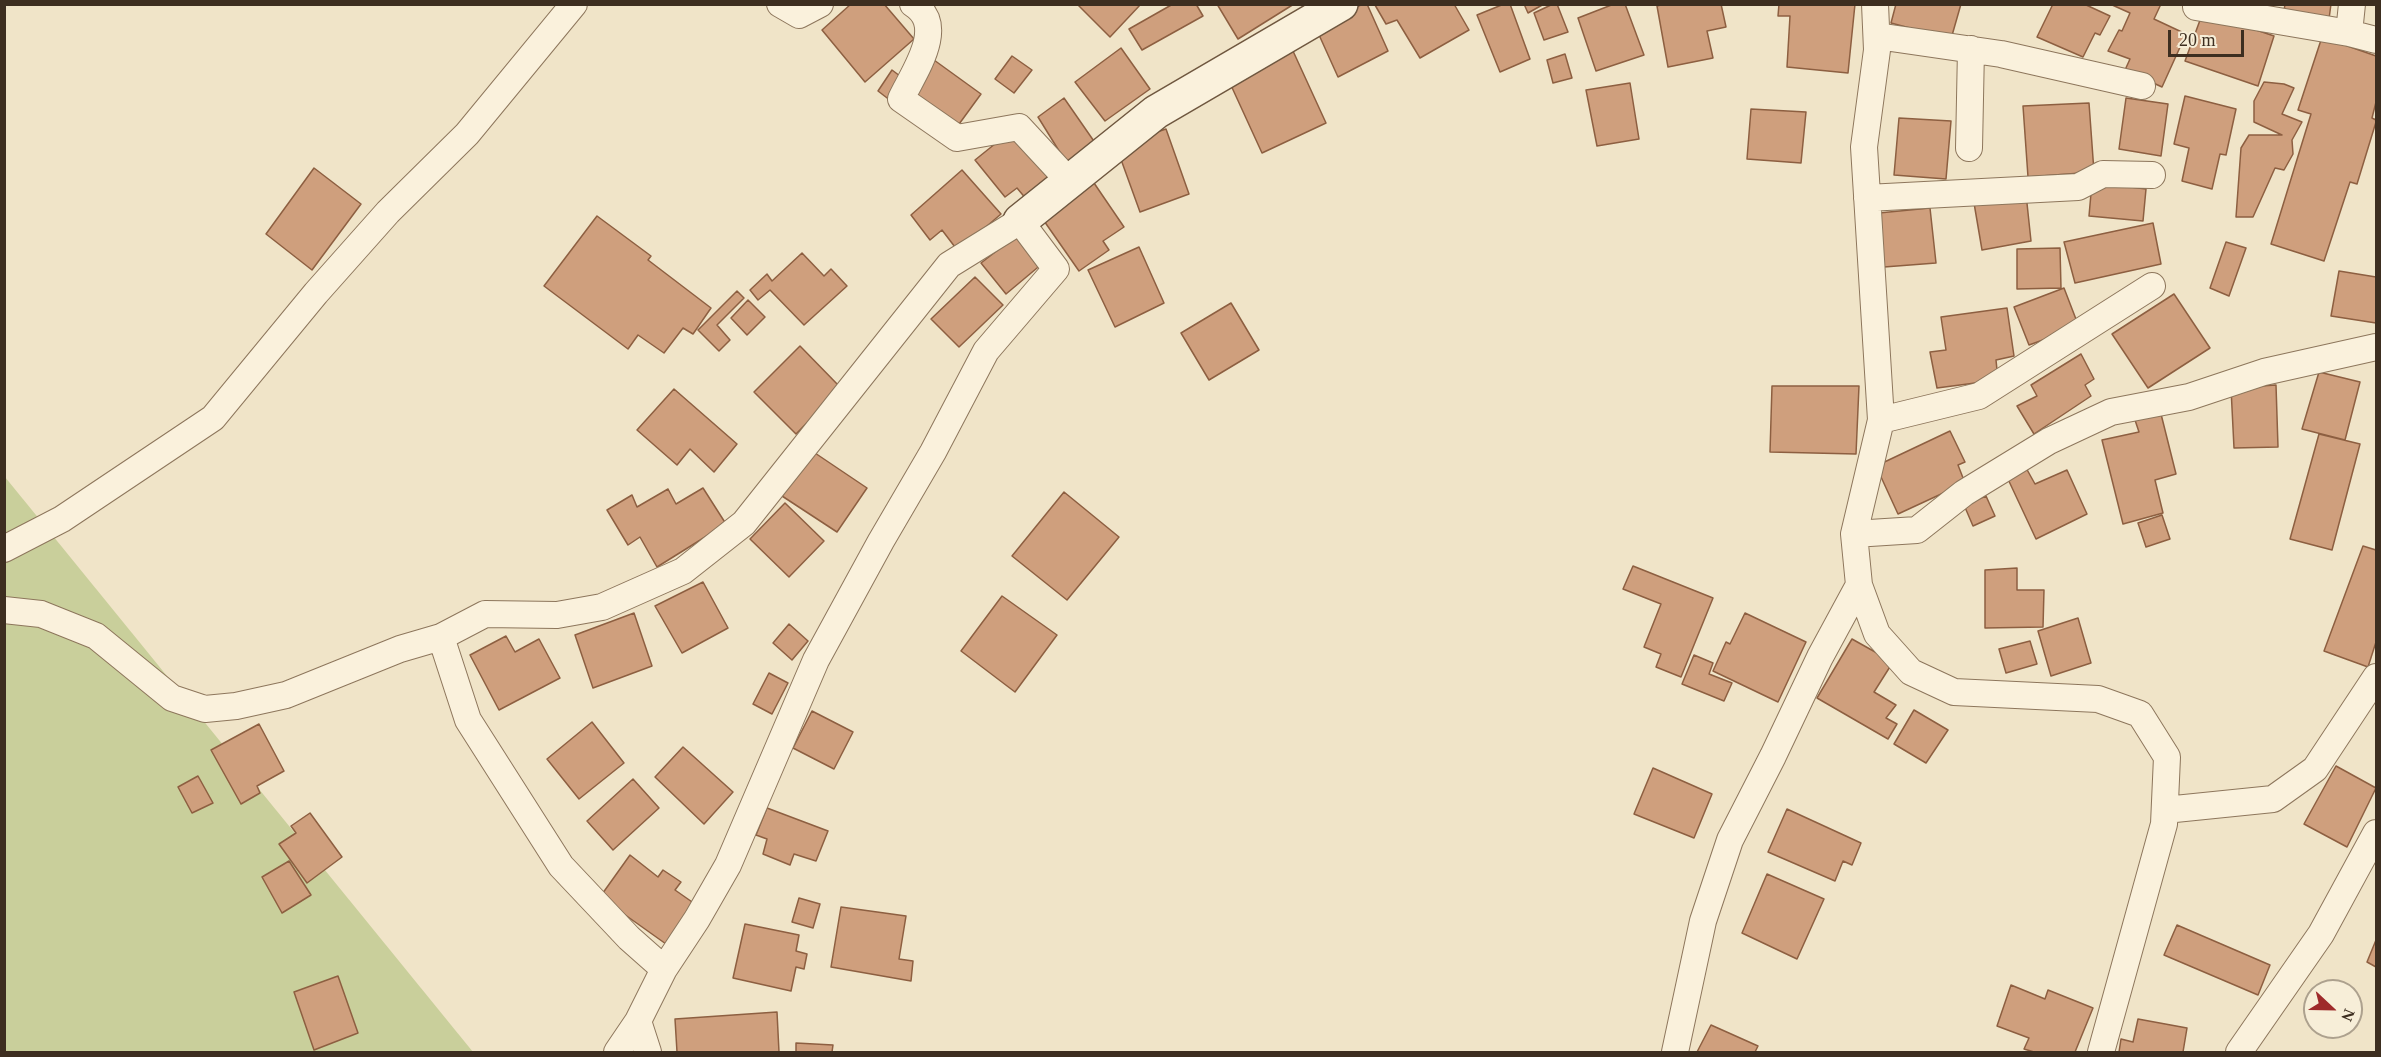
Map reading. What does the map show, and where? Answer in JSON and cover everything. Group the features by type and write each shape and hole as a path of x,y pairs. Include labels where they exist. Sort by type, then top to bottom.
{"street":[{"path":"4,549 62,519 213,417 323,285 388,212 467,134 573,4"},
{"path":"780,4 799,15 820,4"},
{"path":"913,4 928,24 928,44 901,99 957,138 1019,127 1070,182"},
{"path":"4,610 41,614 96,636 172,698 205,709 236,706 286,696 400,649 441,637 485,614 557,615 602,608 683,571 744,523 950,265 1020,221 1156,112 1341,4"},
{"path":"1875,4 1877,50 1864,147 1881,420 1854,534 1858,585 1877,634 1911,672 1954,692 2098,699 2140,714 2167,757 2164,824 2101,1053"},
{"path":"2349,33 2352,4"},
{"path":"2196,7 2349,33 2376,40"},
{"path":"1877,36 2001,54 2142,86"},
{"path":"1969,148 1971,50"},
{"path":"1867,198 2078,187 2103,174 2152,175"},
{"path":"617,1053 638,1021 664,969 697,919 728,865 816,660 987,351 1056,269 1020,221"},
{"path":"1881,420 1979,396 2152,286"},
{"path":"1854,534 1917,530 1964,493 2049,441 2111,412 2189,397 2264,372 2376,346"},
{"path":"1675,1053 1703,921 1730,840 1858,585"},
{"path":"441,637 468,720 561,866 629,938 664,969"},
{"path":"2165,810 2273,799 2315,769 2376,677"},
{"path":"2239,1053 2321,934 2376,833"},
{"path":"638,1021 648,1053"}],"green space":[{"path":"5,477 473,1052 5,1052"}],"building":[{"path":"851,4 884,4 914,39 865,82 822,30"},
{"path":"1077,4 1141,4 1110,37"},
{"path":"1173,4 1196,4 1203,16 1142,50 1129,29"},
{"path":"1217,4 1294,4 1238,39"},
{"path":"1367,4 1388,51 1338,77 1315,26"},
{"path":"1454,4 1469,30 1420,58 1397,20 1386,24 1375,5"},
{"path":"1504,4 1510,4 1530,59 1500,72 1477,15"},
{"path":"1524,4 1544,4 1528,13"},
{"path":"1557,4 1568,32 1544,40 1534,13"},
{"path":"1614,4 1625,4 1644,55 1596,71 1578,18"},
{"path":"1721,4 1726,27 1707,31 1713,58 1668,67 1657,6"},
{"path":"1779,4 1855,4 1848,73 1787,67 1790,16 1778,16"},
{"path":"1896,4 1961,4 1951,39 1891,23"},
{"path":"2053,4 2084,4 2110,16 2100,35 2095,33 2083,57 2037,37"},
{"path":"2110,4 2161,4 2154,19 2186,34 2162,87 2125,70 2130,59 2108,51 2119,30 2122,31 2130,13"},
{"path":"2285,4 2331,4 2329,19 2284,11"},
{"path":"2203,12 2274,36 2258,86 2185,61"},
{"path":"2322,37 2376,56 2376,102 2372,118 2376,122 2357,184 2350,182 2324,261 2271,244 2311,114 2298,110"},
{"path":"1121,48 1150,89 1105,121 1075,82"},
{"path":"1293,51 1326,123 1262,153 1229,81"},
{"path":"1565,54 1572,78 1553,83 1547,60"},
{"path":"1012,56 1032,70 1014,93 995,79"},
{"path":"934,60 981,94 954,131 907,95"},
{"path":"892,70 904,79 891,101 878,91"},
{"path":"2264,82 2284,84 2294,88 2282,114 2302,122 2292,140 2293,154 2284,170 2275,168 2253,217 2236,217 2241,148 2249,135 2282,135 2254,122 2254,101"},
{"path":"1630,83 1639,139 1597,146 1586,90"},
{"path":"2185,96 2236,109 2226,155 2220,154 2212,189 2182,181 2189,148 2174,144"},
{"path":"1064,98 1098,147 1069,167 1038,117"},
{"path":"2126,98 2168,104 2161,156 2119,149"},
{"path":"2089,103 2094,172 2028,177 2023,106"},
{"path":"1751,109 1806,112 1801,163 1747,159"},
{"path":"1899,118 1951,121 1946,179 1894,175"},
{"path":"1166,129 1189,194 1140,212 1119,154 1145,136"},
{"path":"1011,131 1052,179 1027,200 1017,188 1005,197 975,160"},
{"path":"314,168 361,204 312,270 266,234"},
{"path":"962,170 1001,214 958,251 942,230 930,240 911,215"},
{"path":"2092,182 2146,189 2143,221 2089,216"},
{"path":"1094,183 1124,227 1103,241 1109,250 1079,271 1042,218"},
{"path":"2026,194 2031,241 1982,250 1974,203"},
{"path":"1930,208 1936,263 1884,267 1879,213"},
{"path":"597,216 651,256 648,260 711,308 693,334 683,328 664,353 638,335 628,349 544,286"},
{"path":"2153,223 2161,264 2075,283 2064,242"},
{"path":"1020,233 1043,263 1006,294 981,263"},
{"path":"2226,242 2246,248 2229,296 2210,288"},
{"path":"1139,247 1164,303 1115,327 1088,270"},
{"path":"2060,248 2061,288 2017,289 2017,249"},
{"path":"802,253 824,276 831,269 847,286 804,325 770,290 758,300 750,290 767,274 772,281"},
{"path":"2339,271 2376,277 2376,323 2331,316"},
{"path":"975,277 1003,305 959,347 931,319"},
{"path":"2064,288 2079,327 2029,345 2014,307"},
{"path":"737,291 744,298 717,325 730,340 719,351 698,330"},
{"path":"2174,294 2210,348 2148,388 2112,334"},
{"path":"748,300 765,317 747,335 731,318"},
{"path":"1231,303 1259,350 1209,380 1181,333"},
{"path":"2007,308 2014,356 1996,360 1998,380 1937,388 1930,352 1946,350 1941,317"},
{"path":"800,346 841,388 796,434 754,392"},
{"path":"2081,354 2094,379 2085,385 2091,396 2034,434 2017,406 2037,396 2031,385"},
{"path":"2319,372 2360,382 2345,440 2302,429"},
{"path":"2276,385 2278,447 2234,448 2231,388"},
{"path":"1772,386 1859,386 1856,454 1770,452"},
{"path":"674,389 737,444 714,472 690,449 677,465 637,430"},
{"path":"2161,414 2176,474 2155,480 2163,513 2123,524 2102,440 2139,432 2135,420"},
{"path":"1950,431 1965,462 1958,465 1965,483 1898,514 1876,466"},
{"path":"2319,434 2360,444 2332,550 2290,539"},
{"path":"812,451 867,488 837,532 782,496"},
{"path":"2025,466 2035,484 2067,470 2087,514 2036,539 2007,477"},
{"path":"703,488 726,524 657,567 640,537 628,545 607,510 632,495 637,507 668,489 676,504"},
{"path":"1064,492 1119,537 1067,600 1012,556"},
{"path":"1986,496 1995,516 1973,526 1964,505"},
{"path":"785,503 824,541 789,577 750,539"},
{"path":"2162,515 2170,539 2146,547 2138,523"},
{"path":"2363,546 2376,550 2376,642 2368,667 2324,651"},
{"path":"1633,566 1713,598 1681,677 1656,667 1661,654 1644,647 1661,604 1623,589"},
{"path":"2017,568 2017,590 2044,590 2043,627 1985,628 1985,570"},
{"path":"703,582 728,628 682,653 655,606"},
{"path":"1002,596 1057,635 1015,692 961,651"},
{"path":"634,613 652,666 593,688 575,635"},
{"path":"1745,613 1806,642 1778,702 1713,671 1726,642 1730,644"},
{"path":"2078,618 2091,663 2051,676 2038,631"},
{"path":"789,624 808,641 792,660 773,643"},
{"path":"506,636 515,652 539,639 560,678 499,710 470,655"},
{"path":"1852,639 1893,662 1874,692 1896,705 1886,718 1897,724 1888,739 1817,698"},
{"path":"2030,641 2037,664 2006,673 1999,649"},
{"path":"1694,655 1713,663 1709,674 1732,683 1724,701 1682,684"},
{"path":"769,673 788,683 772,714 753,704"},
{"path":"1914,710 1948,730 1926,763 1894,744"},
{"path":"812,711 853,732 834,769 793,748"},
{"path":"592,722 624,763 579,799 547,759"},
{"path":"259,724 284,771 257,786 260,793 241,804 211,750"},
{"path":"683,747 733,792 704,824 655,777"},
{"path":"2336,766 2376,788 2347,847 2304,824"},
{"path":"1653,768 1712,794 1694,838 1634,814"},
{"path":"198,776 213,803 192,813 178,787"},
{"path":"633,779 659,808 613,850 587,821"},
{"path":"767,808 828,831 816,861 794,854 790,865 763,854 767,839 756,835"},
{"path":"1787,809 1861,843 1852,865 1843,861 1835,881 1768,852"},
{"path":"310,813 342,857 307,883 279,844 296,833 291,826"},
{"path":"630,855 658,877 663,870 681,882 675,890 695,904 666,944 600,897"},
{"path":"289,861 311,895 282,913 262,877"},
{"path":"1767,874 1824,899 1797,959 1742,933"},
{"path":"799,898 820,904 813,928 792,922"},
{"path":"841,907 906,916 899,959 913,961 911,981 831,967"},
{"path":"745,924 799,935 796,951 807,954 804,969 796,967 791,991 733,978"},
{"path":"2177,925 2270,965 2258,995 2164,955"},
{"path":"2376,940 2376,967 2367,962"},
{"path":"338,976 358,1033 314,1050 294,992"},
{"path":"2011,985 2045,999 2048,990 2093,1008 2075,1052 2034,1052 2024,1049 2029,1038 1997,1026"},
{"path":"777,1012 779,1052 677,1052 675,1019"},
{"path":"2138,1019 2187,1028 2183,1052 2119,1052 2121,1039 2133,1042"},
{"path":"1711,1025 1758,1046 1755,1052 1697,1052"},
{"path":"796,1043 833,1045 832,1052 796,1052"}]}
